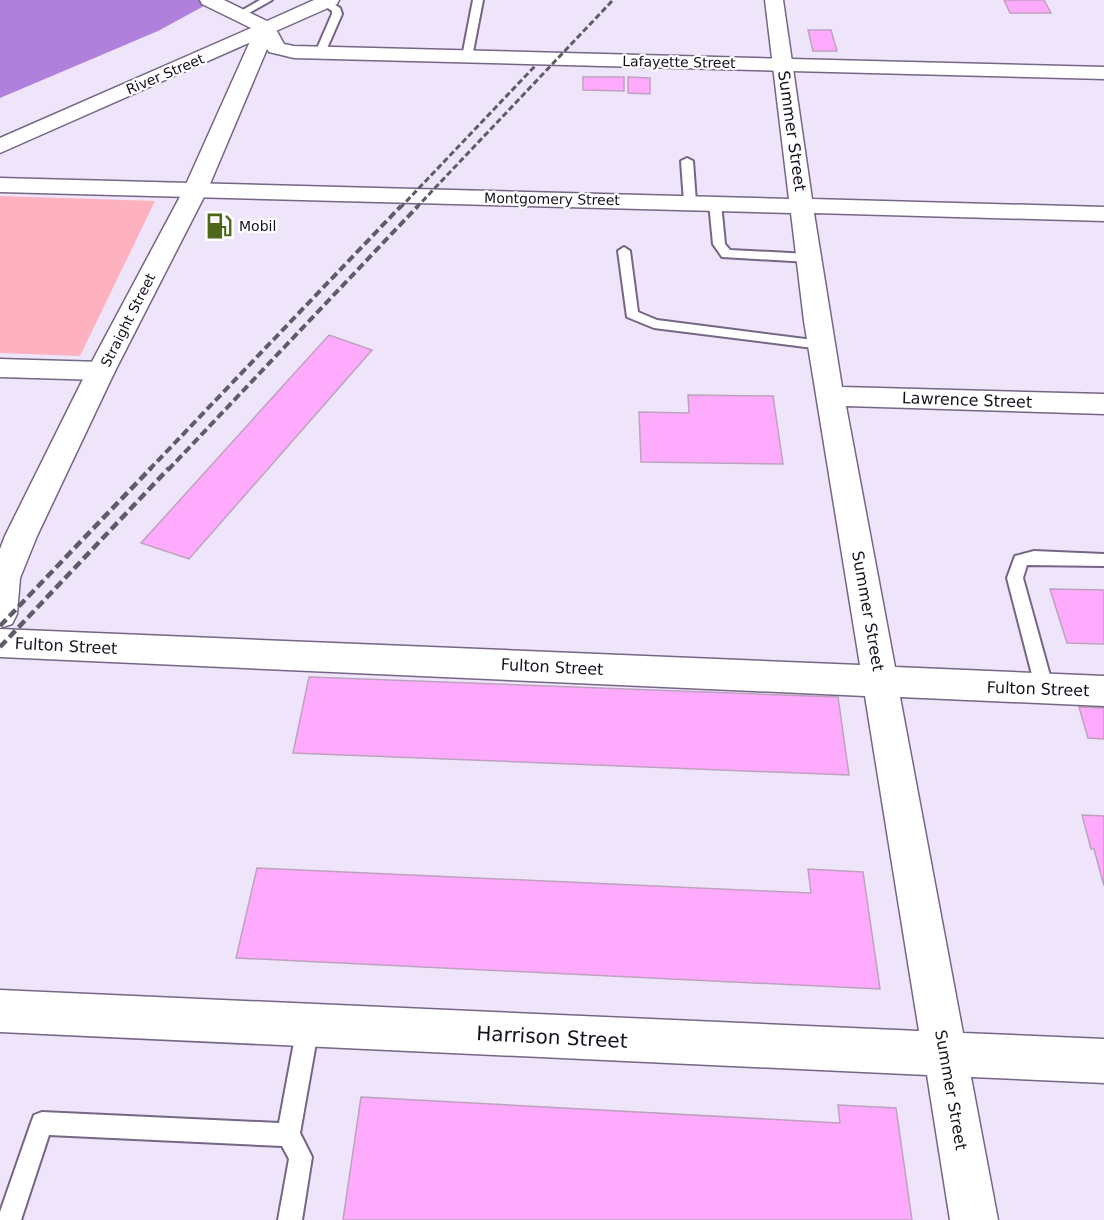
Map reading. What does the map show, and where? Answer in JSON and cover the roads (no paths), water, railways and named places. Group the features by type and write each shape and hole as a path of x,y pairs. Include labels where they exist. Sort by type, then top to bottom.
{"street":[{"name":"Summer Street","path":"774,0 821,345 974,1220"},
{"name":"River Street","path":"0,146 328,1"},
{"path":"215,3 266,28"},
{"name":"Lafayette Street","path":"266,28 276,48 294,52 1104,72"},
{"name":"Straight Street","path":"0,614 4,578 17,546 101,371 195,191 266,28"},
{"name":"Montgomery Street","path":"0,185 1104,214"},
{"path":"0,368 101,371"},
{"name":"Lawrence Street","path":"830,396 1104,404"},
{"name":"Fulton Street","path":"0,643 1104,691"},
{"name":"Harrison Street","path":"0,1011 1104,1061"}],"lane":[{"path":"239,15 267,0"},
{"path":"467,57 478,0"},
{"path":"320,53 337,14 337,10 328,1"},
{"path":"687,161 690,202"},
{"path":"715,203 719,243 726,254 809,258"},
{"path":"624,251 632,314 654,324 821,345"},
{"path":"1045,690 1015,578 1016,568 1021,560 1034,557 1104,560"},
{"path":"290,1220 301,1157 288,1135 309,1025"},
{"path":"9,1220 42,1123 288,1135"}],"railway":[{"path":"416,208 613,0"},
{"path":"400,208 536,65"},
{"path":"149,470 401,206"},
{"path":"168,470 418,206"},
{"path":"0,626 151,468"},
{"path":"0,647 169,468"}],"place":[{"name":"Mobil","path":"219,226"}]}
